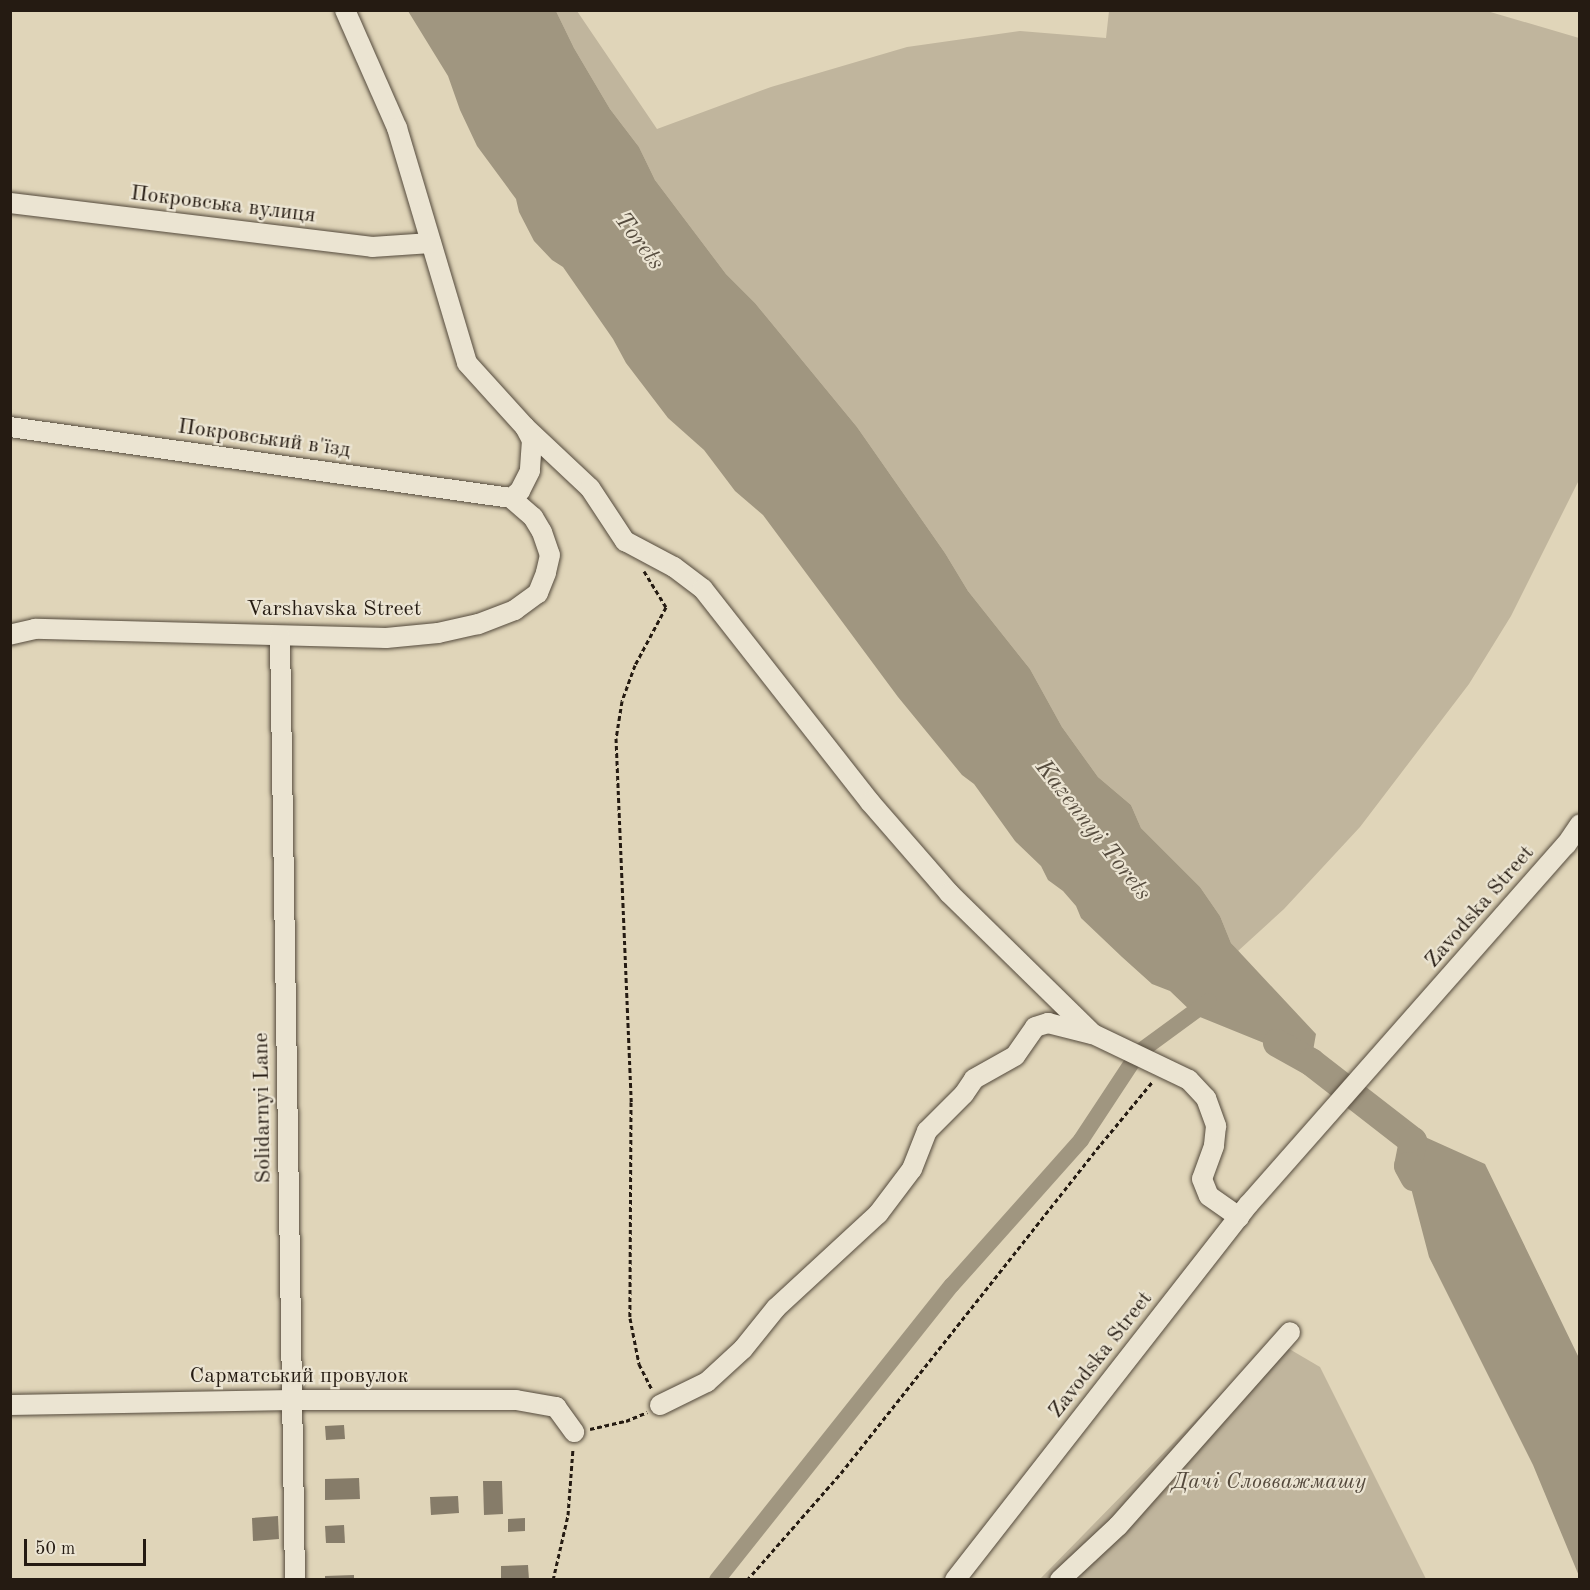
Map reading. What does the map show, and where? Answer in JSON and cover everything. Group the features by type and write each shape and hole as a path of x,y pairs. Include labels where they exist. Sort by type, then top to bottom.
{"street":[{"path":"345,10 397,128 467,363 525,427 590,488 625,542 674,567 703,589 870,802 949,893 1093,1034"},
{"name":"Покровська вулиця","path":"10,203 372,247 431,243"},
{"name":"Покровський в'їзд","path":"10,427 511,498"},
{"path":"511,498 520,491 532,462 532,440 525,427"},
{"name":"Varshavska Street","path":"10,635 47,629 386,638 438,633 478,624 515,610 538,592 546,573 550,555 543,532 533,516 511,498"},
{"name":"Solidarnyi Lane","path":"280,636 295,1580"},
{"name":"Zavodska Street","path":"955,1580 1239,1217 1566,845 1580,824"},
{"path":"660,1405 707,1382 742,1349 776,1308 878,1214 912,1169 927,1131 964,1095 974,1079 1015,1056 1035,1027 1048,1023 1093,1034 1189,1080 1206,1098 1216,1126 1214,1146 1203,1179 1209,1196 1239,1217"},
{"path":"1060,1580 1118,1526 1290,1332"},
{"name":"Сарматський провулок","path":"10,1405 292,1400 516,1400 556,1407 574,1432"}],"path":[{"path":"553,1580 568,1515 574,1432 626,1421 660,1405 639,1364 630,1318 631,1102 616,738 622,701 635,665 666,607 643,570"},
{"path":"747,1580 841,1473 1094,1152 1163,1069"}],"green space":[{"path":"556,11 577,11 657,129 771,87 907,47 1020,31 1106,38 1109,11 1487,11 1579,38 1579,480 1511,616 1469,684 1360,827 1284,909 1238,951 1231,943 1220,916 1200,887 1141,828 1131,805 1098,777 1062,727 1030,669 968,591 945,553 857,427 755,303 726,274 655,180 639,147 610,109 574,48"},
{"name":"Дачі Словважмашу","path":"1274,1340 1320,1367 1426,1579 1039,1580"}],"water":[{"name":"Torets","path":"408,11 556,11 574,48 610,109 639,147 655,180 726,274 755,303 857,427 945,553 968,591 1030,669 1062,727 1098,777 1131,805 1141,828 1200,887 1220,916 1231,943 1316,1034 1311,1062 1195,1015 1170,991 1152,984 1122,957 1081,918 1076,906 1063,891 1048,880 1041,866 1015,841 974,784 962,775 898,697 763,515 735,491 704,450 668,418 626,363 613,339 563,267 552,260 534,241 519,212 516,199 477,146 460,110 448,76"},
{"path":"1425,1137 1485,1164 1579,1358 1579,1576 1533,1465 1429,1257 1400,1146"}],"building":[{"path":"344,1425 345,1439 326,1440 325,1426"},
{"path":"359,1478 360,1499 325,1500 325,1479"},
{"path":"483,1481 502,1481 503,1514 484,1515"},
{"path":"458,1496 459,1513 431,1515 430,1497"},
{"path":"278,1516 279,1539 253,1541 252,1518"},
{"path":"525,1518 525,1531 508,1532 508,1519"},
{"path":"344,1525 345,1543 326,1543 325,1526"},
{"path":"528,1565 529,1580 501,1580 501,1566"},
{"path":"354,1575 354,1580 325,1580 325,1576"}],"waterway":[{"path":"1142,1050 1209,1001"},
{"name":"Kazennyi Torets","path":"1277,1043 1311,1062 1413,1141 1408,1166 1414,1177"},
{"path":"717,1580 952,1285 1081,1140 1133,1061"}]}
